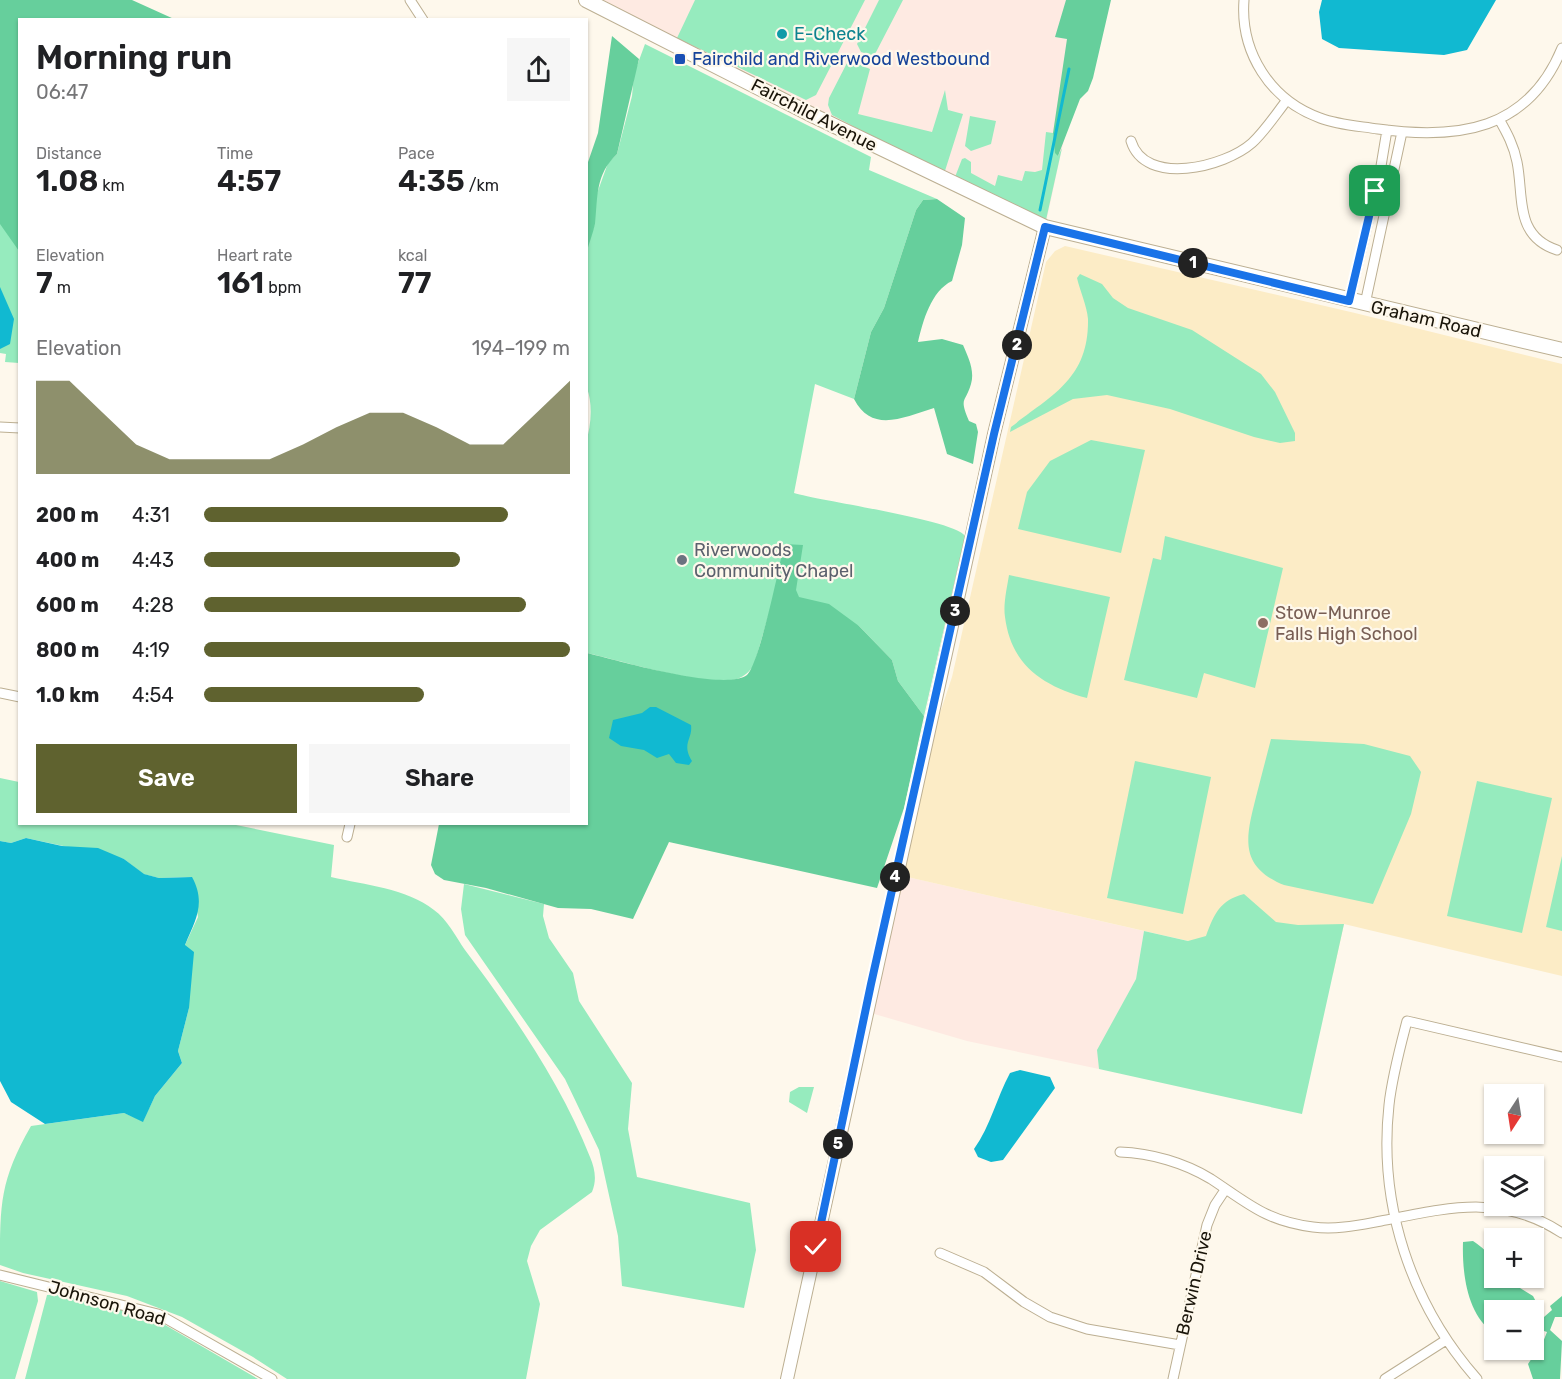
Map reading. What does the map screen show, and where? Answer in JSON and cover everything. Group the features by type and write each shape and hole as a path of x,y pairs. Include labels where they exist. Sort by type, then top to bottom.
{"main road":[{"name":"Fairchild Avenue","path":"586,0 834,126 1045,227"},
{"name":"Graham Road","path":"1045,227 1562,350"}],"street":[{"path":"410,0 422,18"},
{"path":"1244,0 1244,26 1252,56 1268,81 1287,100 1309,114 1329,121 1387,130 1455,133 1499,119 1535,91 1562,48"},
{"path":"1131,141 1140,156 1155,165 1182,169 1201,167 1218,162 1251,144 1287,100"},
{"path":"1499,119 1514,149 1519,200 1527,222 1538,240 1557,250"},
{"path":"1349,301 1387,130"},
{"path":"1365,304 1402,132"},
{"path":"1375,191 1390,194"},
{"path":"787,1379 994,434 1045,227"},
{"path":"1363,244 1377,248"},
{"path":"0,437 0,427 18,428"},
{"path":"0,693 18,697"},
{"path":"347,837 350,825"},
{"path":"1477,1379 1446,1340 1414,1279 1395,1218 1389,1185 1388,1122 1391,1089 1407,1021 1562,1057"},
{"path":"1120,1152 1140,1154 1177,1163 1196,1171 1269,1217 1314,1227 1351,1227 1440,1209 1484,1206 1519,1213 1562,1233"},
{"name":"Berwin Drive","path":"1173,1379 1207,1225 1215,1205 1225,1190"},
{"path":"940,1253 984,1272 1023,1302 1050,1317 1087,1329 1180,1345"},
{"name":"Johnson Road","path":"0,1275 158,1314 272,1379"},
{"path":"1385,1379 1446,1340"}],"shaded area":[{"path":"597,0 1094,0 1046,223 1010,208"},
{"name":"Stow–Munroe Falls High School","path":"1065,246 1355,313 1562,364 1562,976 1344,924 1333,974 903,876 938,719 952,677 1046,262 1055,251"},
{"path":"903,876 1144,931 1136,979 1098,1050 1099,1069 967,1041 871,1013"}],"green space":[{"path":"0,0 18,18 18,363 5,362 6,354 0,353"},
{"path":"0,0 132,0 172,18 18,18 18,250 0,224"},
{"path":"695,0 865,0 816,95 806,100 677,38"},
{"path":"879,0 903,0 874,56 861,52 857,44"},
{"path":"1066,0 1111,0 1093,78 1088,91 1080,99 1058,156 1055,153 1053,133 1067,39 1055,37"},
{"path":"612,36 639,59 617,154 601,178 595,224 588,248 588,162 598,133"},
{"path":"645,44 871,157 869,170 937,199 923,200 916,210 884,308 871,332 854,399 815,384 794,493 914,517 956,530 965,536 924,716 898,681 892,660 859,626 774,596 754,665 737,679 724,681 685,677 588,653 588,432 591,408 588,392 588,245 595,223 595,199 608,163 617,154 632,96 634,74"},
{"path":"852,61 870,69 858,114 932,132 945,90 948,110 963,114 944,174 832,115 828,105 829,98 847,63"},
{"path":"970,116 996,121 991,144 971,151 965,146"},
{"path":"1046,132 1053,133 1058,156 1062,148 1046,220 988,196 955,177 962,159 965,158 971,162 971,173 995,186 998,175 1022,181 1025,171 1042,170"},
{"path":"937,199 965,218 962,245 952,281 933,299 925,316 918,342 942,339 963,345 972,374 964,408 969,421 976,424 978,432 973,464 947,454 934,408 900,418 879,420 861,410 854,399 871,332 884,308 916,210 923,200"},
{"path":"1080,274 1102,284 1113,298 1128,308 1192,330 1261,374 1275,392 1295,433 1295,441 1280,443 1254,437 1170,409 1107,395 1073,399 1010,432 1011,427 1065,384 1082,357 1087,340 1088,319 1077,278"},
{"path":"1091,440 1145,450 1121,553 1018,529 1027,492 1050,461"},
{"path":"1165,536 1283,568 1255,688 1204,673 1197,698 1124,680 1153,558 1161,560"},
{"path":"784,544 803,545 796,590 799,597 829,604 859,626 892,660 898,681 924,716 904,808 877,888 669,842 633,919 591,909 558,908 486,888 444,880 435,874 431,865 439,825 588,825 588,653 670,673 717,680 735,679 747,675 752,667 774,592"},
{"path":"1009,575 1110,597 1087,698 1043,680 1022,661 1008,634 1005,617"},
{"path":"1271,739 1364,744 1410,756 1421,772 1411,814 1373,904 1284,885 1259,869 1252,859 1248,837"},
{"path":"1135,761 1211,777 1183,914 1107,898"},
{"path":"0,778 18,782 18,825 236,825 334,845 331,877 398,892 423,903 443,918 534,1049 565,1103 594,1170 595,1179 592,1192 540,1230 531,1246 527,1261 540,1304 526,1379 287,1379 182,1317 127,1296 23,1273 0,1265 0,1225 4,1193 13,1162 31,1126 124,1113 143,1121 155,1096 182,1063 178,1051 189,1008 185,945 198,917 191,877 159,878 143,874 124,859 26,838 11,843 0,841"},
{"path":"1477,781 1552,798 1522,933 1447,916"},
{"path":"1562,856 1562,931 1546,927"},
{"path":"464,884 544,904 543,916 549,938 573,973 579,1001 632,1083 628,1129 637,1177 750,1203 756,1250 744,1308 622,1286 618,1236 599,1150 565,1079 465,935 461,909"},
{"path":"1244,894 1276,922 1298,925 1344,924 1302,1114 1099,1069 1097,1050 1136,979 1144,931 1188,941 1206,936 1219,909 1229,900"},
{"path":"799,1087 814,1087 807,1113 789,1102 790,1092"},
{"path":"1473,1241 1484,1250 1484,1288 1520,1288 1533,1296 1535,1300 1484,1300 1484,1324 1478,1316 1468,1292 1463,1242"},
{"path":"0,1281 37,1292 38,1301 15,1379 0,1379"},
{"path":"58,1294 133,1312 160,1322 258,1379 25,1379 47,1295"},
{"path":"1562,1296 1562,1317 1555,1317 1550,1330 1562,1341 1560,1379 1533,1379 1528,1364 1531,1360 1544,1360 1544,1340 1547,1332 1544,1331 1544,1317 1552,1310 1550,1306"}],"water":[{"path":"1322,0 1496,0 1467,50 1444,55 1339,48 1322,39 1319,12"},
{"path":"0,287 14,319 10,344 0,349"},
{"path":"650,707 656,707 691,725 687,745 692,761 689,765 676,763 669,754 657,758 644,750 621,746 609,738 613,720 642,713"},
{"path":"26,838 62,846 98,848 124,859 144,874 159,878 192,877 196,886 198,911 185,945 194,952 189,1008 178,1051 182,1063 155,1096 143,1122 124,1113 45,1124 11,1102 0,1081 0,841 11,843"},
{"path":"1020,1070 1050,1077 1055,1088 1003,1160 991,1162 978,1157 974,1149 985,1131 1005,1083 1010,1073"}],"waterway":[{"path":"1040,210 1069,69"}],"place":[{"name":"E-Check","path":"782,34"},
{"name":"Fairchild and Riverwood Westbound","path":"680,59"},
{"name":"Riverwoods Community Chapel","path":"682,560"},
{"name":"Stow–Munroe Falls High School","path":"1263,623"}],"route":[{"path":"816,1247 871,984 994,434 1045,227 1349,301 1375,191"}]}
